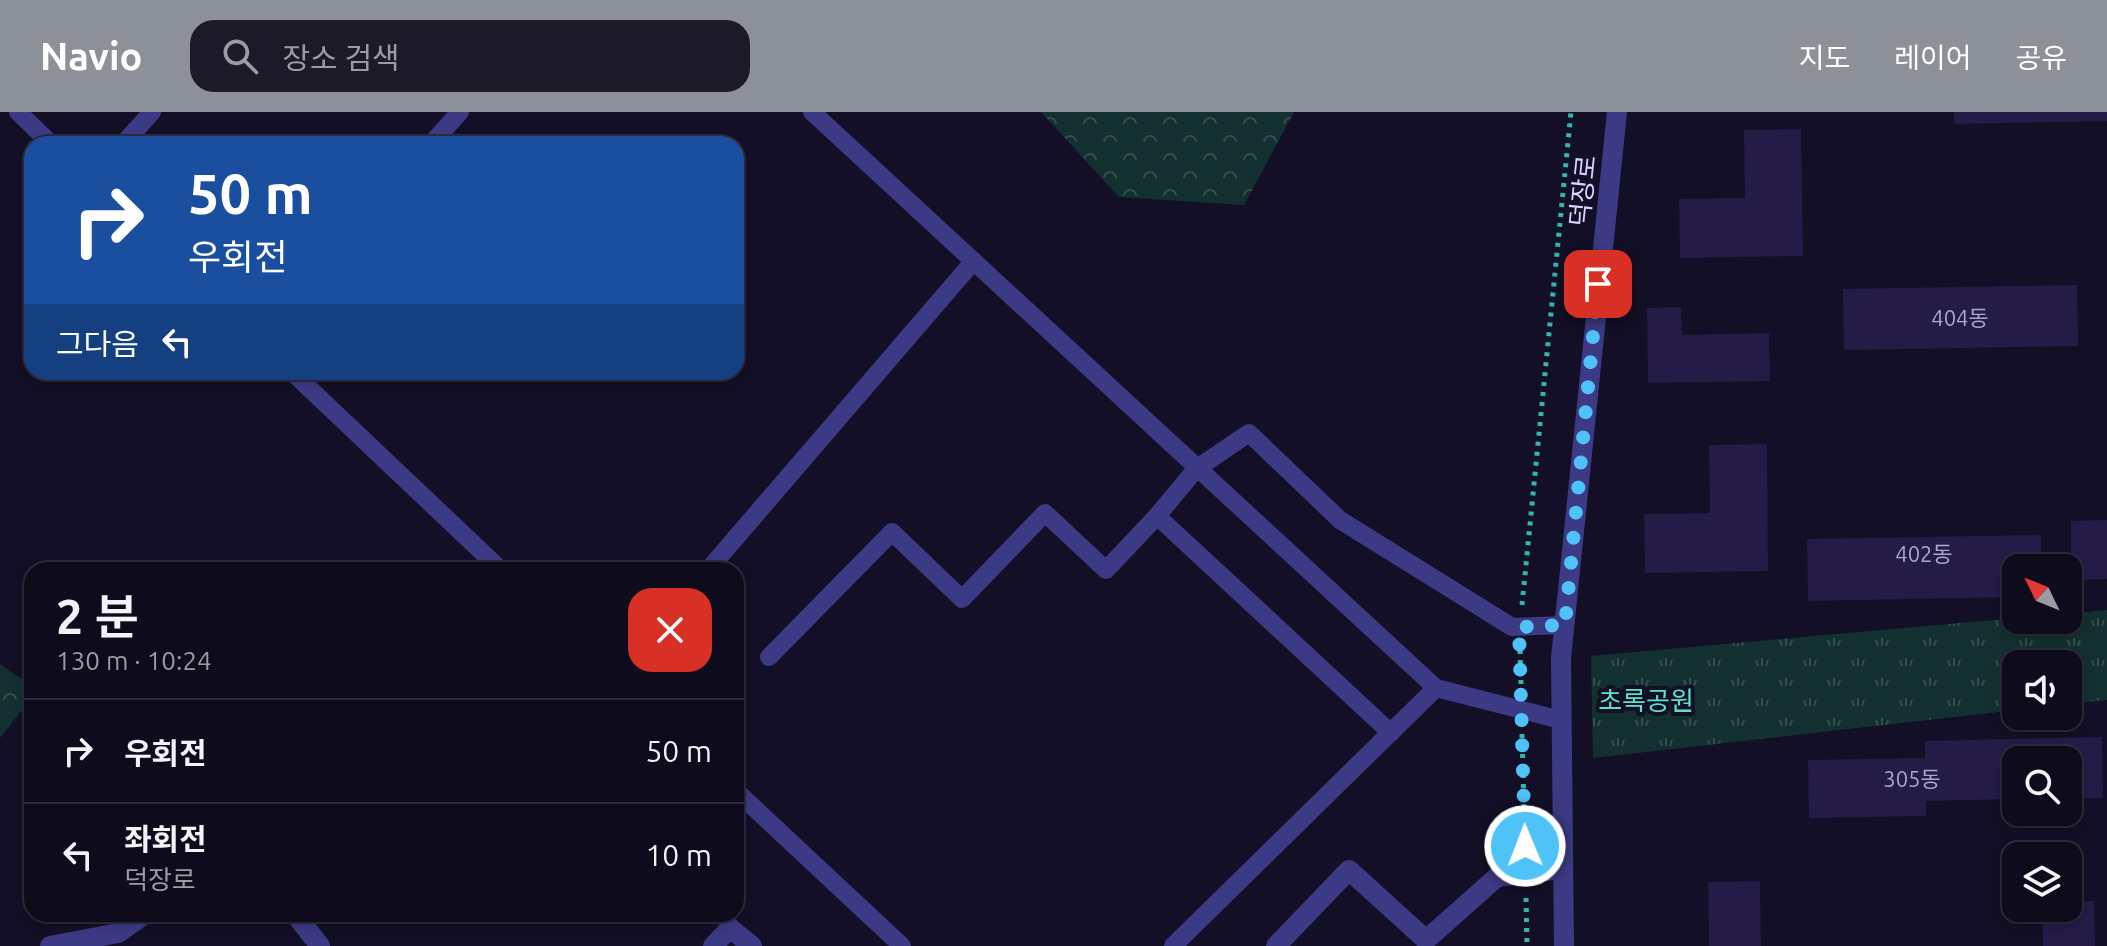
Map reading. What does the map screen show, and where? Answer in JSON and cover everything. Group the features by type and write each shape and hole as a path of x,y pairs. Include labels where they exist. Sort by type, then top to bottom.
{"street":[{"name":"덕장로","path":"1564,946 1561,720 1565,625 1617,112"},
{"path":"1276,946 1349,870 1426,940 1497,877 1562,869"},
{"path":"50,946 118,933 134,922"},
{"path":"301,922 320,946"},
{"path":"713,946 730,928 752,946"}],"lane":[{"path":"18,112 43,136"},
{"path":"130,136 152,112"},
{"path":"438,136 460,112"},
{"path":"812,112 972,263 1436,688 1561,720"},
{"path":"715,562 972,263"},
{"path":"300,380 493,562"},
{"path":"769,657 892,532 962,599 1045,513 1106,570 1196,469 1249,433 1340,520 1512,627 1565,625"},
{"path":"1157,516 1391,733"},
{"path":"1173,946 1436,688"},
{"path":"744,798 902,946"}],"path":[{"path":"1527,946 1519,627 1571,112"}],"green space":[{"path":"1041,112 1294,112 1244,205 1119,197"},
{"name":"초록공원","path":"2107,610 2107,700 2082,703 2082,650 2002,650 2002,712 1593,758 1591,656 2002,619 2002,634 2082,634 2082,613"},
{"path":"0,664 24,680 24,707 0,738"}],"building":[{"path":"1954,112 2107,112 2107,121 1954,124"},
{"path":"1801,129 1803,256 1680,258 1679,199 1745,198 1744,130"},
{"path":"2077,285 2078,346 1844,350 1843,289"},
{"path":"1681,307 1682,335 1769,333 1770,381 1648,383 1647,308"},
{"path":"1767,444 1768,571 1645,573 1644,514 1710,513 1709,445"},
{"path":"2107,520 2107,579 2082,580 2082,554 2071,554 2071,521"},
{"path":"2041,535 2041,554 2002,554 2002,597 1808,601 1807,539"},
{"path":"2102,737 2103,798 2082,798 2082,746 2002,746 2002,799 1926,801 1926,816 1809,818 1808,760 1925,758 1925,741"},
{"path":"1760,881 1761,946 1709,946 1708,882"},
{"path":"2082,901 2094,901 2095,946 2043,946 2043,922 2082,922"}],"route":[{"path":"1525,846 1519,627 1565,625 1598,284"}]}
